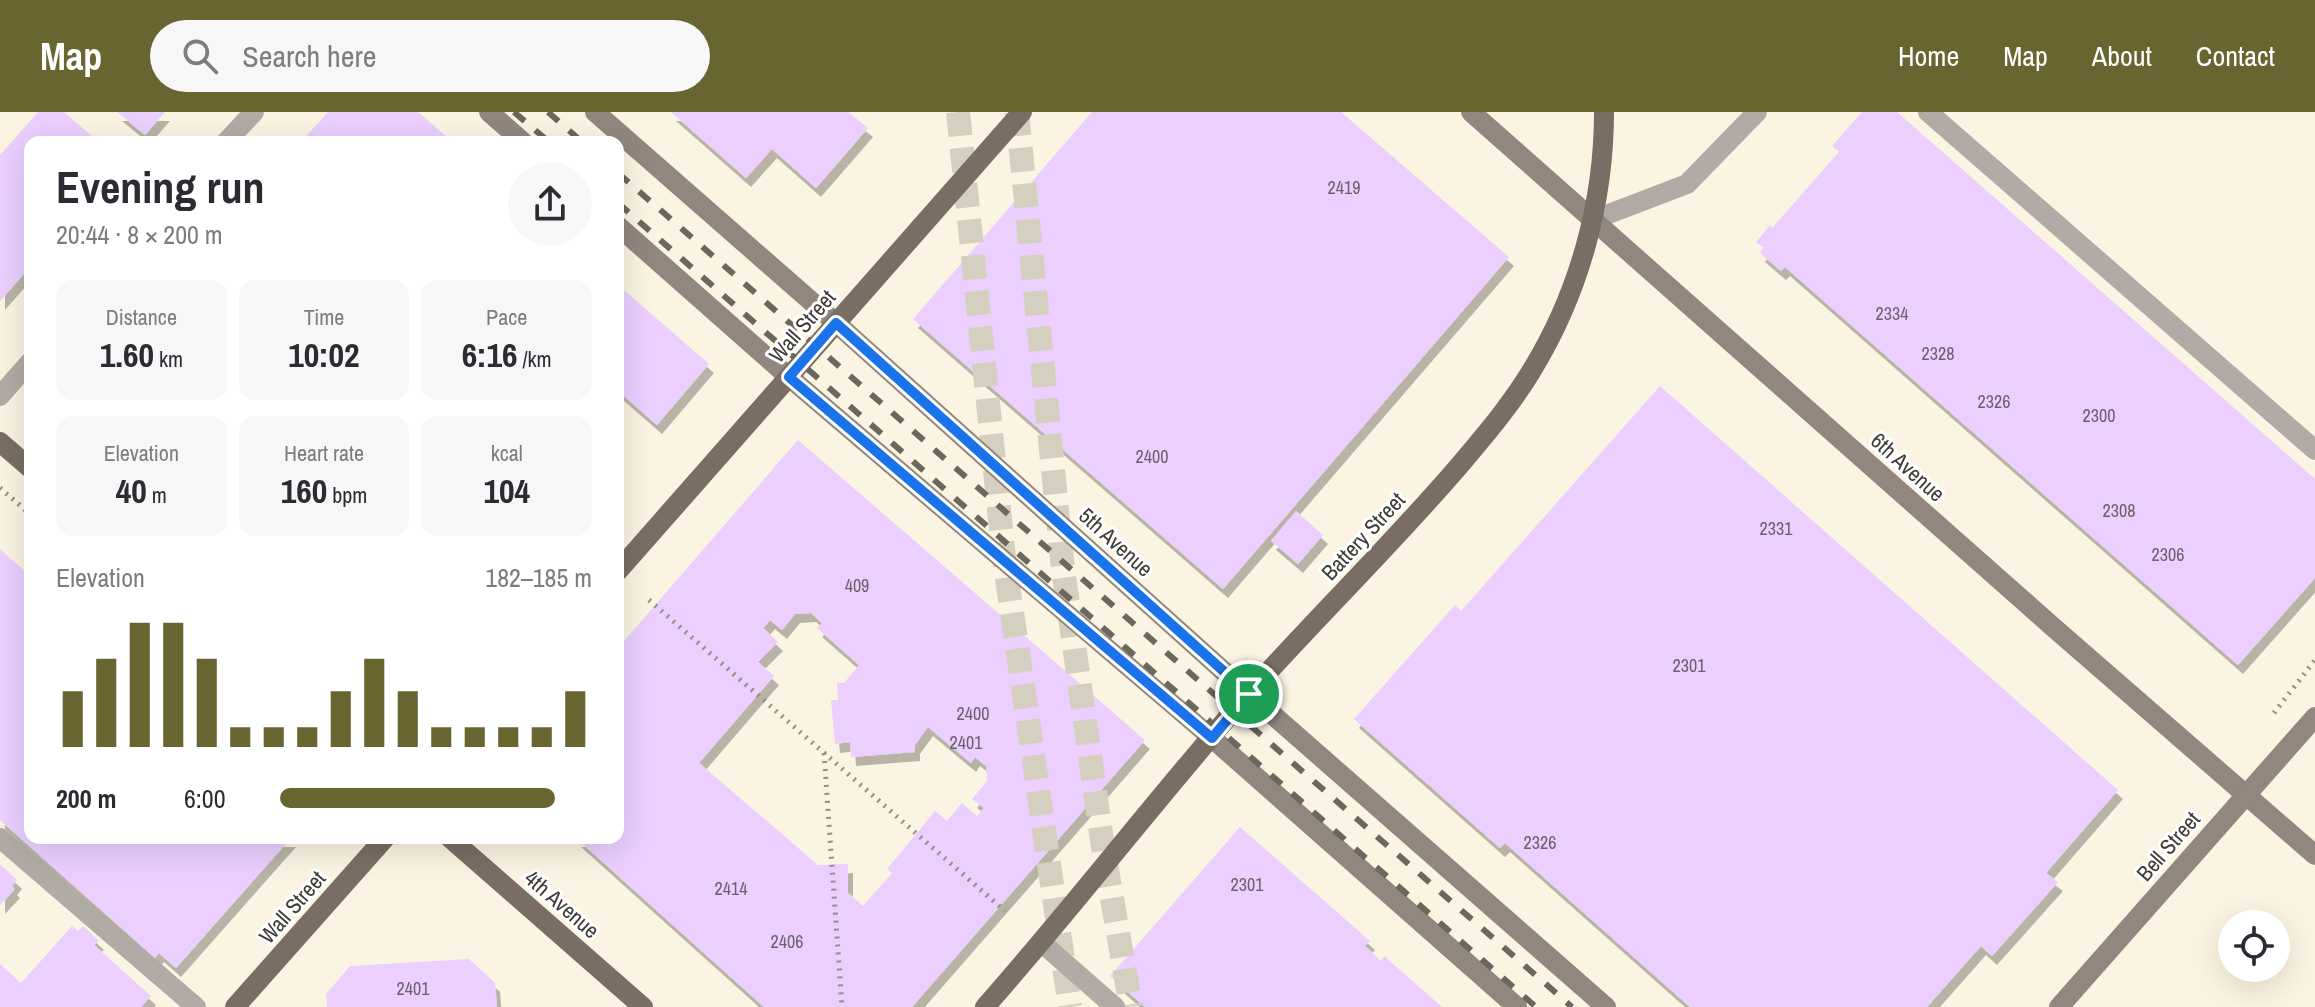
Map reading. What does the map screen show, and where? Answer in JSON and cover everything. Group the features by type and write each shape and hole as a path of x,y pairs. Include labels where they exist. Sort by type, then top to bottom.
{"main road":[{"path":"489,112 516,136"},
{"name":"5th Avenue","path":"595,112 622,136"},
{"name":"Wall Street","path":"624,564 1022,112"},
{"name":"6th Avenue","path":"1471,112 2315,855"},
{"name":"Battery Street","path":"985,1007 1249,694 1431,499 1514,399 1566,305 1593,220 1600,179 1604,112"},
{"name":"5th Avenue","path":"624,137 1606,1007"},
{"path":"624,231 789,377 1212,738 1517,1007"},
{"path":"0,442 24,463"},
{"name":"Bell Street","path":"2059,1007 2315,717"},
{"name":"Wall Street","path":"235,1007 380,844"},
{"name":"4th Avenue","path":"457,844 643,1007"}],"street":[{"path":"232,136 254,112"},
{"path":"1593,220 1687,184 1757,112"},
{"path":"1928,112 2315,450"},
{"path":"0,396 24,369"},
{"path":"0,838 196,1007"},
{"path":"1042,943 1115,1007"}],"path":[{"path":"0,488 24,509"},
{"path":"649,600 1005,911"},
{"path":"2288,692 2315,660"},
{"path":"824,753 842,1007"}],"building":[{"path":"38,112 64,112 92,136 24,136 24,274 0,301 0,155"},
{"path":"117,112 165,112 145,135"},
{"path":"328,112 418,112 446,136 306,136"},
{"path":"671,112 848,112 868,128 816,188 772,149 746,178"},
{"path":"1092,112 1341,112 1509,257 1223,589 913,319"},
{"path":"1862,112 1897,112 2315,479 2315,578 2238,665 1785,267 1781,271 1760,253 1764,248 1756,242 1839,152 1832,146"},
{"path":"624,290 709,364 657,425 624,396"},
{"path":"1660,386 2118,790 2046,873 2058,882 1992,956 1981,946 1927,1007 1690,1007 1505,843 1500,848 1354,719 1455,605 1461,611"},
{"path":"798,440 1145,740 912,1007 764,1007 583,844 624,844 624,641","holes":["811,613 822,623 817,628 859,665 844,683 837,683 838,700 831,700 835,744 850,742 851,757 915,752 915,745 928,727 971,763 975,757 986,766 987,781 972,799 984,808 977,816 962,803 947,821 935,811 887,869 892,873 863,906 848,893 848,864 818,865 699,763 774,676 758,662 778,642 763,628 770,620 782,630 795,614"]},
{"path":"1296,511 1323,535 1298,564 1271,541"},
{"path":"0,549 24,571 24,841 0,820"},
{"path":"1240,827 1370,941 1365,946 1381,961 1384,956 1442,1007 1145,1007 1110,976"},
{"path":"27,844 286,844 176,968 159,953 155,958"},
{"path":"0,864 17,880 12,886 15,889 0,905"},
{"path":"72,926 78,931 83,926 99,941 94,945 151,996 141,1007 0,1007 0,964 21,983"},
{"path":"469,959 495,983 497,1007 327,1007 326,994 350,966"}],"tunnel":[{"path":"958,112 1004,558 1070,1007"},
{"path":"1017,112 1063,569 1103,847 1131,1007"}],"railway":[{"path":"514,112 542,136"},
{"path":"548,112 575,136"},
{"path":"624,178 1572,1007"},
{"path":"624,208 1536,1007"}],"route":[{"path":"836,323 1249,694 1212,738 789,377 836,323"}]}
